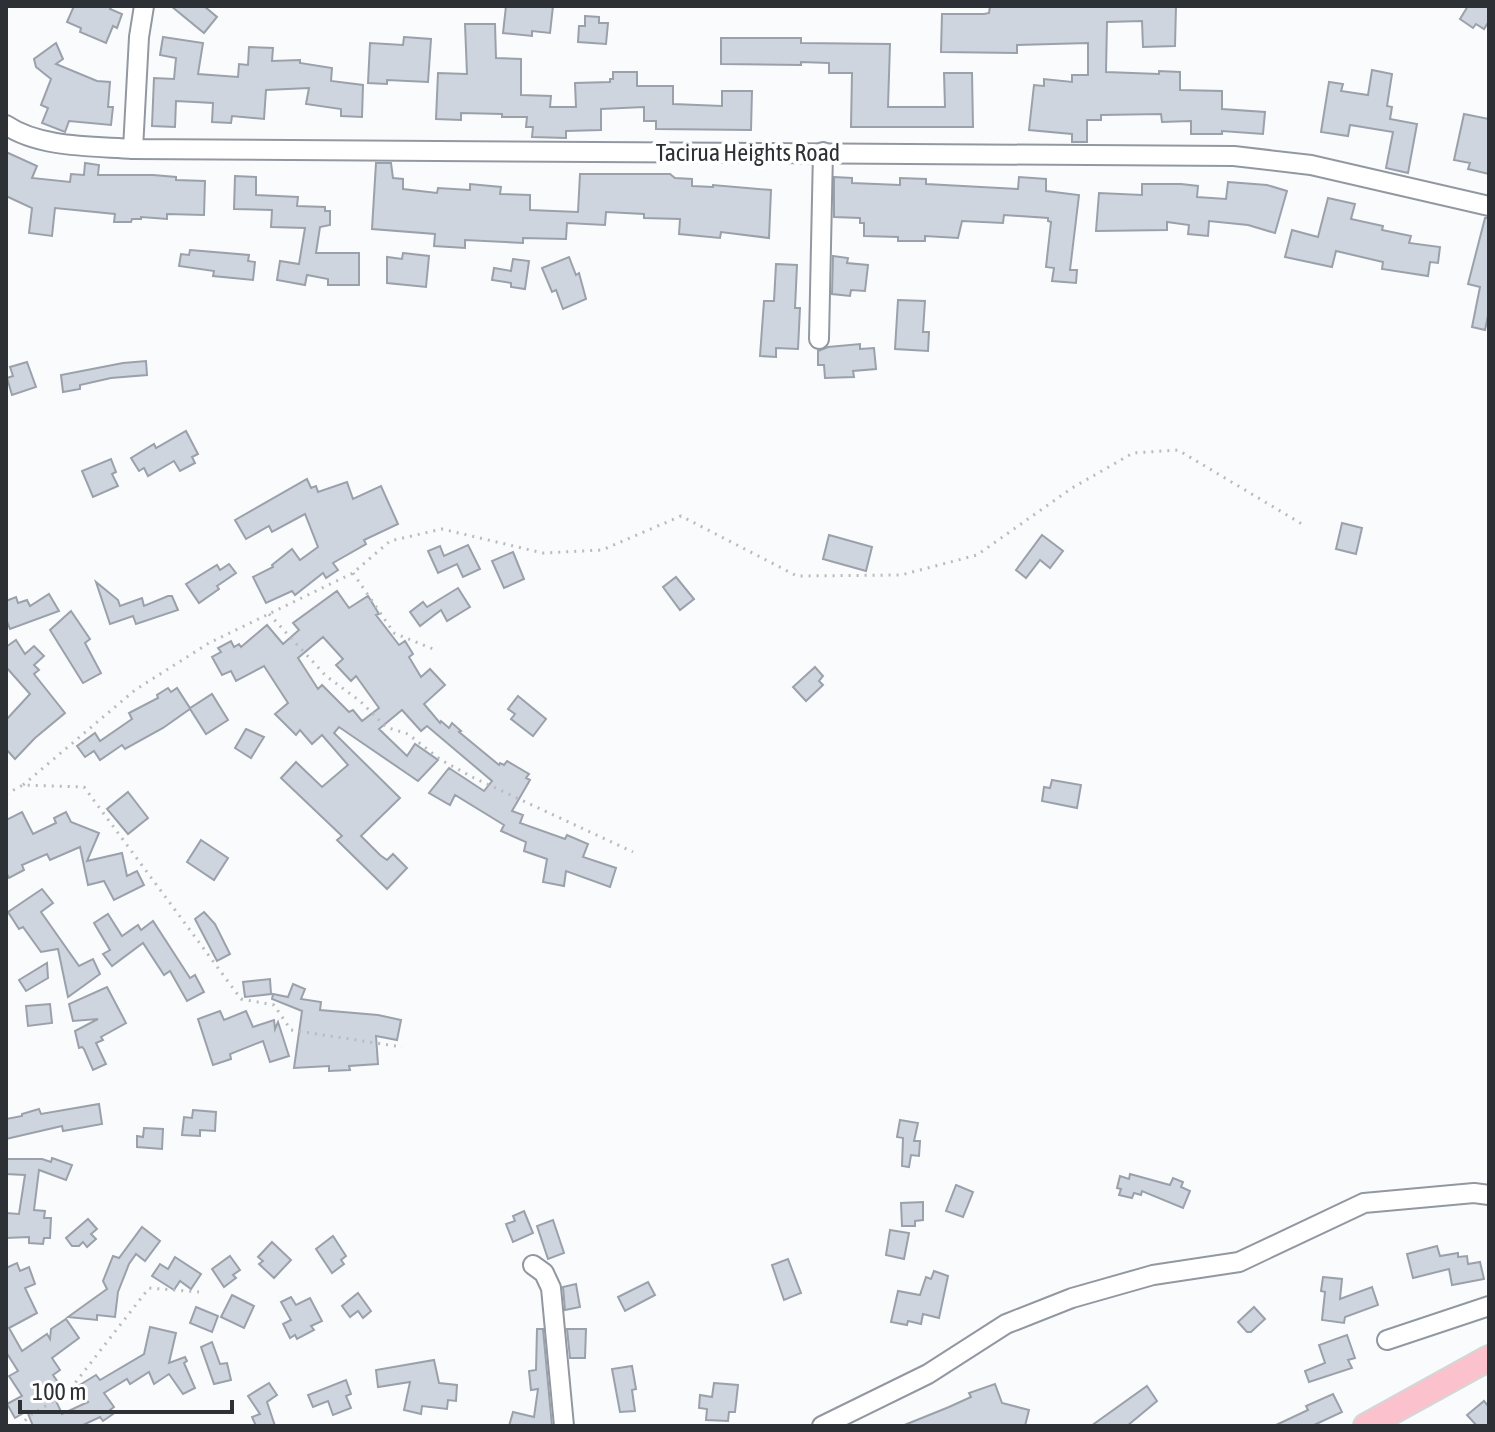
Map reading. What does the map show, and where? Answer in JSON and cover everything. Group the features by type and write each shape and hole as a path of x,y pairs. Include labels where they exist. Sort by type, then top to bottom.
{"main road":[{"path":"1366,1426 1489,1358"}],"street":[{"path":"133,149 139,37 144,6"},
{"name":"Tacirua Heights Road","path":"6,125 15,132 46,139 133,149 1234,156 1311,165 1489,206"},
{"path":"819,339 823,152"},
{"path":"822,1426 928,1374 1006,1324 1072,1298 1153,1275 1239,1262 1364,1203 1474,1193 1489,1195"},
{"path":"533,1265 544,1273 551,1288 564,1426"},
{"path":"1387,1340 1489,1306"}],"path":[{"path":"6,794 23,785 135,690 209,643 353,573 390,541 442,529 543,553 602,550 681,516 797,576 901,575 977,555 1072,488 1133,453 1178,450 1302,524"},
{"path":"353,573 394,633 433,649"},
{"path":"269,614 326,676 360,701 386,727 408,734 441,760 474,778 633,852"},
{"path":"23,785 84,787 241,999 274,1005 291,1030 402,1047"},
{"path":"19,1426 68,1392 149,1288 199,1292"}],"building":[{"path":"74,6 112,6 110,9 122,14 106,43 80,32 81,28 67,22"},
{"path":"171,6 204,6 217,17 204,33"},
{"path":"506,6 553,6 550,33 532,31 532,36 503,33"},
{"path":"990,6 1176,6 1175,46 1143,47 1142,21 1107,22 1106,72 1180,72 1180,90 1222,91 1222,109 1265,112 1263,134 1222,131 1222,134 1191,134 1191,121 1162,122 1161,114 1101,115 1101,120 1087,120 1087,142 1072,142 1072,134 1029,130 1034,85 1044,86 1044,79 1072,82 1072,75 1088,75 1088,43 1017,45 1017,53 941,52 942,14 984,14 989,13"},
{"path":"1468,6 1489,6 1489,21 1484,29 1476,24 1473,28 1460,19"},
{"path":"585,16 599,17 599,23 608,23 606,44 578,42 579,26 585,26"},
{"path":"465,24 495,24 496,58 521,59 521,95 551,96 550,107 576,107 575,83 610,82 613,72 637,72 637,86 673,86 673,104 722,106 722,91 752,91 751,130 656,129 656,121 644,121 644,107 601,109 601,130 566,131 566,138 532,137 533,127 526,127 527,117 461,113 461,120 436,119 438,73 467,74"},
{"path":"163,37 203,43 198,74 238,77 239,64 248,65 249,47 273,48 272,61 300,60 300,63 332,68 331,81 363,85 362,117 341,116 341,109 306,104 309,88 266,90 264,119 232,116 231,123 212,122 213,103 176,101 175,127 152,126 154,78 174,79 176,58 160,55"},
{"path":"404,37 431,39 428,82 387,80 387,84 368,83 370,43 403,45"},
{"path":"721,38 801,38 801,43 890,44 888,107 945,107 944,73 972,73 973,127 851,127 852,73 829,73 829,63 721,64"},
{"path":"56,43 63,59 56,64 97,81 110,82 108,107 113,107 111,125 69,121 65,132 42,123 48,108 41,105 51,79 36,67 34,59"},
{"path":"1372,70 1392,74 1387,106 1392,107 1390,119 1417,124 1408,173 1386,168 1393,132 1350,125 1348,136 1321,132 1329,82 1343,84 1341,91 1368,95"},
{"path":"1464,114 1489,119 1489,174 1468,169 1470,163 1454,160"},
{"path":"6,152 37,166 32,178 70,182 71,174 84,175 85,163 99,165 98,175 153,175 205,181 204,215 167,214 167,219 141,217 131,222 114,222 115,214 55,208 52,236 29,233 32,208 6,196"},
{"path":"376,163 391,163 393,178 403,179 403,189 437,193 438,188 470,190 470,184 501,187 500,194 530,195 530,210 578,212 580,174 670,174 675,178 692,179 692,186 771,190 769,238 721,232 720,238 679,234 680,219 606,212 605,225 567,223 566,239 523,238 523,243 465,240 465,248 434,246 435,234 372,229"},
{"path":"235,176 256,177 256,195 298,197 297,206 325,207 325,211 330,211 330,225 320,227 316,253 359,253 359,285 328,285 328,279 307,275 305,285 277,280 280,261 299,264 305,228 271,227 272,210 234,209"},
{"path":"834,177 852,178 852,183 900,185 900,178 926,179 926,184 1018,189 1019,177 1046,179 1046,191 1079,195 1070,270 1077,270 1076,283 1052,281 1054,268 1046,267 1051,222 1048,218 1004,215 1003,223 962,221 958,238 925,236 925,241 898,241 898,237 864,236 864,223 860,223 860,218 834,217"},
{"path":"1228,182 1267,185 1287,191 1275,233 1248,225 1209,221 1208,236 1188,234 1189,225 1167,222 1167,230 1096,231 1099,193 1142,195 1142,184 1181,184 1198,186 1197,197 1226,199"},
{"path":"1328,198 1355,204 1351,219 1411,236 1409,243 1440,247 1438,263 1430,262 1428,276 1382,269 1383,262 1336,251 1332,267 1285,257 1292,230 1318,237"},
{"path":"1485,218 1489,218 1489,311 1485,330 1472,327 1480,287 1468,284"},
{"path":"190,250 249,255 248,261 255,262 253,280 213,276 214,271 179,266 181,254 189,255"},
{"path":"403,253 429,256 426,287 387,283 387,257 402,259"},
{"path":"833,256 848,258 847,263 868,265 865,291 851,290 850,296 832,294"},
{"path":"569,257 576,275 579,273 586,299 563,309 556,290 552,292 542,268"},
{"path":"513,259 529,261 525,289 492,280 494,268 511,271"},
{"path":"776,264 797,265 795,308 800,308 798,349 776,348 776,357 760,356 764,301 774,301"},
{"path":"898,300 925,301 923,332 929,332 928,351 895,349"},
{"path":"860,344 860,349 874,348 876,369 853,371 854,377 825,378 824,365 818,365 818,351"},
{"path":"146,361 147,375 111,378 63,392 61,375"},
{"path":"27,362 36,387 12,395 7,378 13,376 10,367"},
{"path":"186,431 198,454 192,457 195,463 180,471 174,461 148,476 144,468 139,471 131,458 154,444 156,448"},
{"path":"111,459 116,472 112,474 118,486 93,497 82,471"},
{"path":"307,479 311,488 316,486 318,492 347,482 353,499 381,486 398,524 364,540 366,544 333,563 338,570 326,578 323,573 295,595 292,591 266,603 253,577 273,567 292,549 300,560 318,547 305,514 272,532 269,526 246,539 235,520"},
{"path":"1342,523 1362,528 1356,554 1336,549"},
{"path":"829,535 872,547 866,571 823,559"},
{"path":"1042,535 1063,551 1050,568 1040,560 1026,578 1016,570"},
{"path":"468,545 480,569 463,577 457,564 438,573 428,551 440,546 444,556"},
{"path":"513,552 524,579 504,588 492,561"},
{"path":"229,564 236,573 199,603 186,584 217,565 220,570"},
{"path":"676,577 694,599 680,610 663,587"},
{"path":"96,582 118,600 120,606 142,598 144,606 172,596 178,610 136,624 133,616 110,624"},
{"path":"458,588 470,607 447,621 441,610 420,626 410,612 423,602 427,607"},
{"path":"337,591 349,608 368,596 379,614 376,615 399,645 405,641 413,654 409,657 421,677 430,669 445,685 424,704 440,723 449,728 452,723 499,765 507,761 529,774 526,778 530,780 512,811 523,815 520,823 565,839 567,835 588,844 583,857 616,868 610,887 566,871 564,886 543,882 547,859 524,851 526,842 501,831 504,825 455,795 450,805 429,793 449,768 484,791 492,781 427,726 421,731 402,710 379,729 407,756 415,744 438,760 418,781 339,727 334,733 400,798 361,836 387,860 393,854 407,868 387,889 337,840 342,836 281,778 296,762 322,787 348,765 322,735 312,744 300,730 296,735 275,714 288,703 264,666 236,681 231,671 222,675 212,657 221,652 218,648 231,641 234,647 239,644 241,647 267,625 283,644 299,630 293,623","holes":["323,637 343,659 336,665 351,681 356,676 379,708 362,721 322,685 318,689 298,658"]},
{"path":"49,594 59,611 10,629 6,619 6,601 16,597 18,603 27,600 30,606"},
{"path":"71,611 90,639 85,643 101,673 83,683 50,630"},
{"path":"16,640 25,654 34,646 44,656 34,665 39,670 34,674 65,713 15,759 6,749 6,720 30,694 6,667 6,647"},
{"path":"815,667 823,676 819,681 823,685 806,701 793,687"},
{"path":"168,688 171,692 177,688 190,708 212,694 228,720 206,734 190,709 125,749 122,745 100,760 94,751 85,757 77,746 95,733 100,741 132,719 129,713 158,698 157,695"},
{"path":"518,696 546,719 533,736 511,719 515,714 508,709"},
{"path":"246,729 264,737 251,758 235,748"},
{"path":"1052,780 1081,785 1077,808 1042,801 1044,787 1050,788"},
{"path":"128,792 148,818 128,834 107,809"},
{"path":"22,812 33,834 56,823 54,818 66,812 71,822 99,833 87,861 122,853 127,876 137,871 144,885 114,900 104,881 88,885 80,847 50,860 47,854 22,865 24,870 9,878 6,872 6,820"},
{"path":"201,840 228,858 214,880 187,862"},
{"path":"42,889 53,903 41,912 79,966 93,959 100,974 68,997 58,949 41,952 8,912"},
{"path":"204,912 215,924 230,954 217,961 195,919"},
{"path":"108,914 122,936 138,925 141,930 153,921 190,978 195,975 204,992 187,1001 170,971 164,975 143,943 112,966 103,954 110,950 94,923"},
{"path":"47,963 48,978 26,991 19,980"},
{"path":"270,979 271,994 245,997 243,982"},
{"path":"293,984 305,989 301,999 321,1002 320,1010 401,1020 397,1040 376,1036 378,1064 329,1071 329,1066 294,1068 302,1011 272,999 273,994 288,997"},
{"path":"107,987 126,1023 96,1043 106,1064 93,1070 84,1049 79,1048 75,1031 98,1019 73,1021 69,1004"},
{"path":"50,1004 52,1023 28,1026 26,1006"},
{"path":"220,1011 224,1020 246,1011 253,1027 274,1020 275,1029 278,1022 289,1056 270,1062 263,1041 230,1054 231,1059 213,1065 198,1019"},
{"path":"99,1104 102,1124 63,1131 62,1126 6,1139 6,1119 39,1109 41,1114"},
{"path":"193,1110 216,1112 215,1131 200,1130 200,1136 182,1135 184,1117 192,1118"},
{"path":"900,1120 918,1123 914,1141 920,1141 919,1156 911,1155 909,1167 902,1166 903,1138 897,1137"},
{"path":"144,1128 163,1129 162,1149 137,1147 137,1136 143,1137"},
{"path":"52,1158 72,1165 66,1180 39,1170 34,1210 45,1211 44,1218 51,1218 50,1238 44,1238 43,1244 29,1243 29,1237 6,1238 6,1213 19,1214 25,1175 6,1174 6,1159 51,1162"},
{"path":"1130,1174 1170,1185 1173,1178 1183,1182 1181,1187 1190,1191 1183,1208 1142,1191 1141,1195 1134,1193 1132,1198 1119,1195 1120,1176 1129,1179"},
{"path":"956,1185 973,1192 963,1217 946,1211"},
{"path":"923,1202 923,1220 915,1221 915,1226 902,1226 901,1203"},
{"path":"524,1211 533,1233 513,1242 506,1224 515,1221 513,1216"},
{"path":"88,1219 97,1229 91,1234 96,1239 87,1247 83,1242 72,1246 66,1238"},
{"path":"553,1220 564,1253 548,1259 537,1226"},
{"path":"142,1227 160,1241 145,1261 136,1254 129,1264 118,1292 115,1317 97,1315 97,1320 68,1317 107,1289 103,1281 113,1256 119,1258"},
{"path":"890,1230 909,1233 904,1259 886,1255"},
{"path":"333,1236 346,1256 341,1260 344,1264 332,1273 316,1249"},
{"path":"272,1242 291,1260 274,1278 259,1264 263,1261 258,1257"},
{"path":"1437,1246 1440,1256 1458,1253 1458,1257 1467,1256 1468,1264 1480,1262 1484,1279 1452,1285 1449,1269 1413,1278 1407,1254"},
{"path":"230,1256 240,1270 233,1275 236,1278 224,1287 212,1269"},
{"path":"175,1257 201,1274 191,1289 180,1281 174,1290 152,1276 160,1264 168,1269"},
{"path":"788,1259 801,1293 784,1300 772,1265"},
{"path":"17,1263 20,1271 29,1267 35,1284 25,1288 37,1313 9,1328 22,1351 47,1334 50,1339 51,1329 66,1319 79,1338 52,1358 60,1370 53,1375 60,1385 51,1390 62,1414 88,1402 78,1386 96,1375 100,1380 144,1354 150,1327 176,1333 169,1363 185,1357 187,1361 184,1363 195,1388 183,1394 169,1374 154,1384 149,1372 130,1384 127,1379 104,1393 114,1407 110,1410 113,1414 103,1421 100,1417 81,1426 33,1426 27,1411 15,1418 7,1404 22,1396 9,1376 18,1371 6,1352 6,1268"},
{"path":"934,1271 948,1276 939,1318 923,1314 921,1324 891,1322 898,1291 920,1295 926,1277 931,1279"},
{"path":"1323,1277 1342,1279 1340,1299 1372,1287 1378,1305 1345,1317 1344,1323 1322,1320"},
{"path":"648,1282 655,1295 625,1311 618,1297"},
{"path":"576,1284 580,1307 565,1310 563,1287"},
{"path":"358,1293 371,1311 363,1318 358,1311 350,1317 342,1306"},
{"path":"232,1295 254,1306 244,1328 221,1317"},
{"path":"291,1297 296,1305 310,1298 322,1321 311,1326 314,1330 297,1339 295,1335 290,1338 283,1324 291,1320 281,1302"},
{"path":"196,1307 218,1316 212,1332 190,1323"},
{"path":"1254,1307 1265,1319 1247,1332 1238,1322"},
{"path":"537,1329 543,1329 552,1426 509,1426 513,1412 534,1417 538,1389 531,1390 529,1371 536,1370"},
{"path":"567,1329 586,1329 585,1358 570,1358"},
{"path":"1347,1335 1355,1358 1348,1360 1352,1368 1309,1382 1305,1371 1325,1363 1319,1345"},
{"path":"212,1342 220,1364 227,1363 231,1380 214,1384 201,1347"},
{"path":"434,1360 439,1383 457,1385 456,1401 448,1400 447,1409 422,1406 421,1414 404,1410 410,1382 378,1387 376,1370"},
{"path":"632,1366 636,1389 632,1390 635,1411 620,1412 612,1369"},
{"path":"346,1380 351,1394 346,1396 351,1408 333,1415 328,1401 313,1407 308,1395"},
{"path":"269,1383 277,1395 267,1402 275,1426 256,1426 252,1417 260,1414 248,1396"},
{"path":"714,1383 738,1385 735,1412 729,1412 728,1421 706,1420 707,1409 699,1408 700,1395 712,1397"},
{"path":"995,1384 1002,1403 1029,1410 1025,1426 902,1426 971,1397 969,1393"},
{"path":"1147,1386 1157,1401 1127,1426 1091,1426"},
{"path":"1333,1394 1342,1412 1312,1426 1274,1426 1308,1410 1306,1406"},
{"path":"1484,1401 1489,1407 1489,1426 1477,1426 1467,1415"}]}
